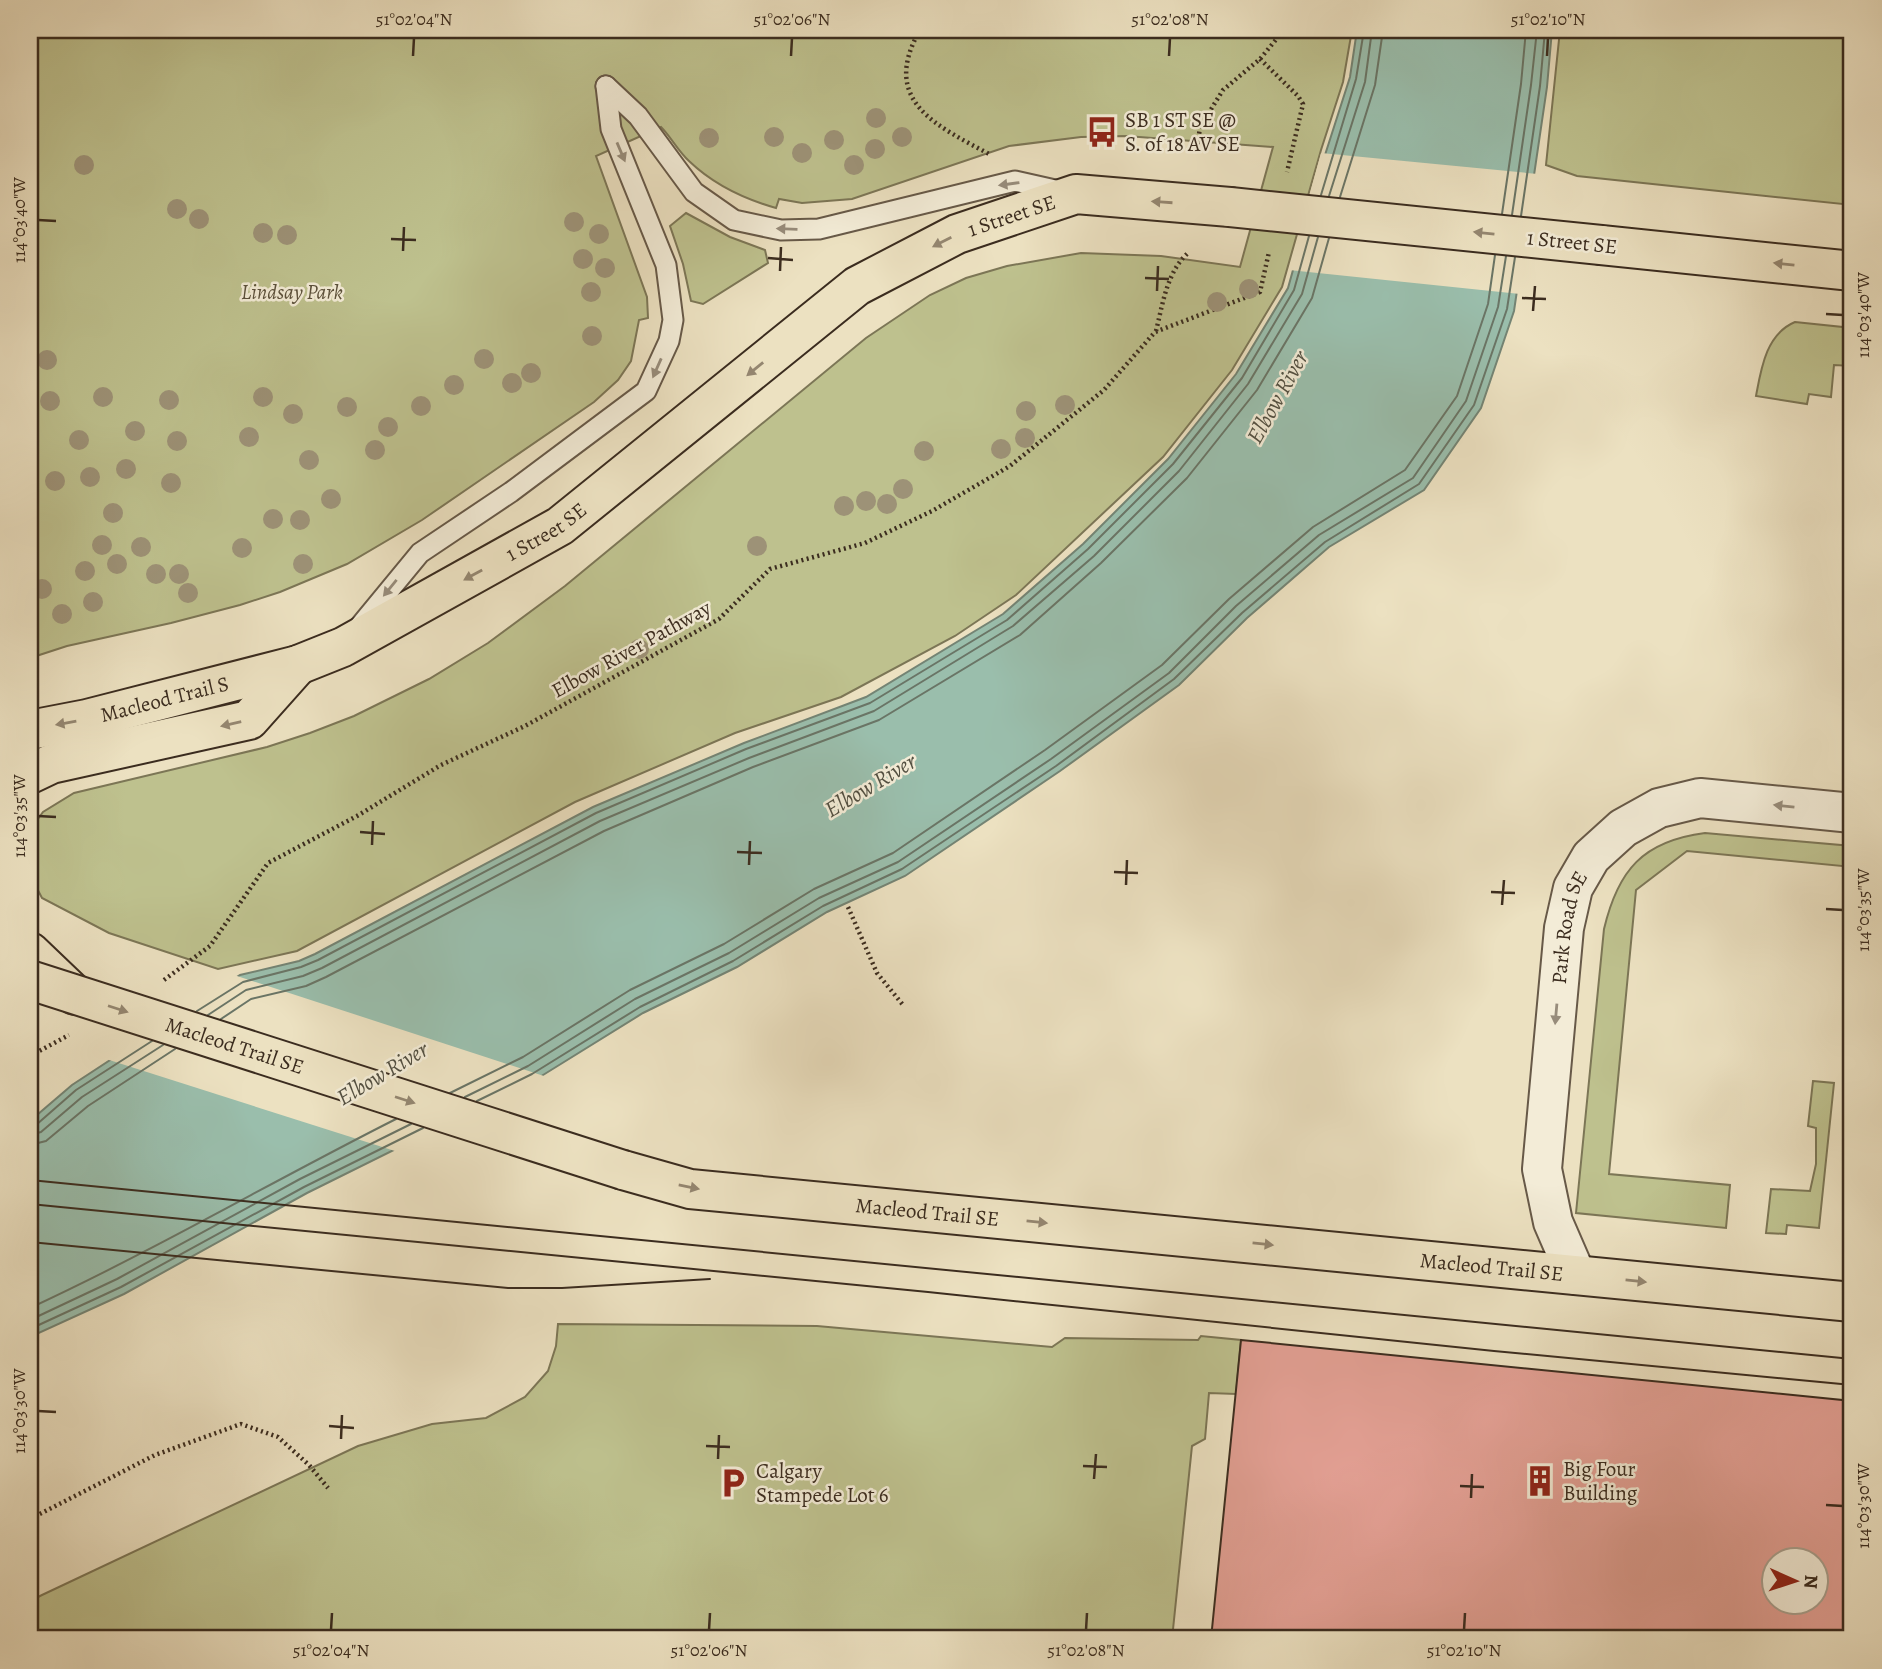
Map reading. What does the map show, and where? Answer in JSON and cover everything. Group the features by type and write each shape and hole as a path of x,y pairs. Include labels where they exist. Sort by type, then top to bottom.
{"main road":[{"name":"1 Street SE","path":"298,665 343,647 560,526 857,286 957,234 1076,194 1230,207 1852,271"},
{"name":"Macleod Trail S","path":"30,730 87,719 298,665"},
{"path":"30,774 51,764 249,720 298,665"},
{"name":"Macleod Trail SE","path":"33,965 75,1013 690,1189 1852,1302"}],"street":[{"name":"Park Road SE","path":"1576,1275 1553,1222 1542,1169 1564,928 1573,888 1591,857 1623,828 1659,808 1700,798 1852,813"}],"lane":[{"path":"343,647 420,553 511,492 646,391 669,341 673,320 666,265 611,129 606,86 638,116 694,192 734,220 781,230 819,229 1015,181 1076,194"}],"path":[{"path":"920,30 907,66 911,99 958,137 999,159"},
{"path":"1197,150 1200,127 1223,90 1260,59 1284,30"},
{"path":"1260,59 1303,104 1284,185"},
{"name":"Elbow River Pathway","path":"162,982 210,946 268,863 357,816 441,765 525,726 719,619 770,569 865,542 932,511 1010,466 1104,390 1156,332 1259,292 1272,239"},
{"path":"1156,332 1171,275 1178,261 1189,252"},
{"path":"848,906 877,973 903,1005"},
{"path":"30,1056 75,1013"},
{"path":"30,1519 155,1455 241,1424 278,1437 309,1465 328,1488"}],"green space":[{"name":"Lindsay Park","path":"30,30 1352,30 1343,82 1282,287 1232,370 1163,457 1016,595 955,636 841,697 735,733 575,802 297,951 218,969 109,933 42,898 30,875 30,830 43,812 74,793 267,747 310,733 354,716 429,679 488,643 565,586 866,338 930,295 966,278 1007,266 1081,253 1161,256 1240,267 1273,147 1126,136 1081,137 1009,146 852,199 802,203 779,199 776,208 741,196 699,170 661,127 596,156 647,297 648,318 639,320 631,361 618,380 594,402 422,520 347,564 280,592 240,605 67,646 30,658"},
{"path":"1560,30 1852,30 1852,205 1577,176 1546,165"},
{"path":"686,213 730,237 765,250 768,263 703,304 691,301 683,264 670,226"},
{"path":"1795,322 1852,328 1852,366 1834,365 1831,397 1809,394 1807,404 1756,396 1763,364 1771,344 1777,335"},
{"path":"1705,833 1852,846 1852,867 1687,851 1636,890 1609,1174 1730,1185 1726,1228 1576,1213 1604,929 1610,908 1626,875 1649,851 1683,837"},
{"path":"1813,1081 1834,1083 1819,1228 1787,1225 1786,1234 1766,1233 1771,1189 1810,1191 1816,1164 1816,1128 1808,1126"},
{"name":"Calgary Stampede Lot 6","path":"558,1324 817,1326 1052,1347 1065,1338 1198,1340 1201,1336 1241,1340 1236,1394 1209,1393 1205,1439 1192,1446 1172,1639 30,1639 30,1601 42,1595 358,1446 432,1424 486,1418 525,1397 548,1371 556,1346"}],"water":[{"name":"Elbow River","path":"1357,30 1552,30 1547,87 1514,311 1481,408 1424,490 1329,547 1247,618 1179,685 1060,771 905,876 827,912 737,967 643,1013 535,1080 307,1193 124,1294 30,1337 30,1121 72,1085 240,975 299,961 315,954 593,807 744,743 866,697 1003,614 1083,544 1168,459 1236,374 1288,288 1350,77"}],"pier":[{"path":"1321,153 1538,174 1520,294 1289,270"},
{"path":"234,975 547,1077 398,1152 106,1059"}],"building":[{"path":"1852,1153 1852,1233 1845,1232"},
{"name":"Big Four Building","path":"1241,1340 1852,1401 1852,1639 1211,1639"}],"tram line":[{"path":"30,1180 1852,1359"},
{"path":"30,1204 1852,1385"},
{"path":"30,1242 508,1288 562,1288 710,1279"}],"place":[{"name":"SB 1 ST SE @ S. of 18 AV SE","path":"1102,132"},
{"name":"Big Four Building","path":"1540,1481"},
{"name":"Calgary Stampede Lot 6","path":"733,1483"}]}
